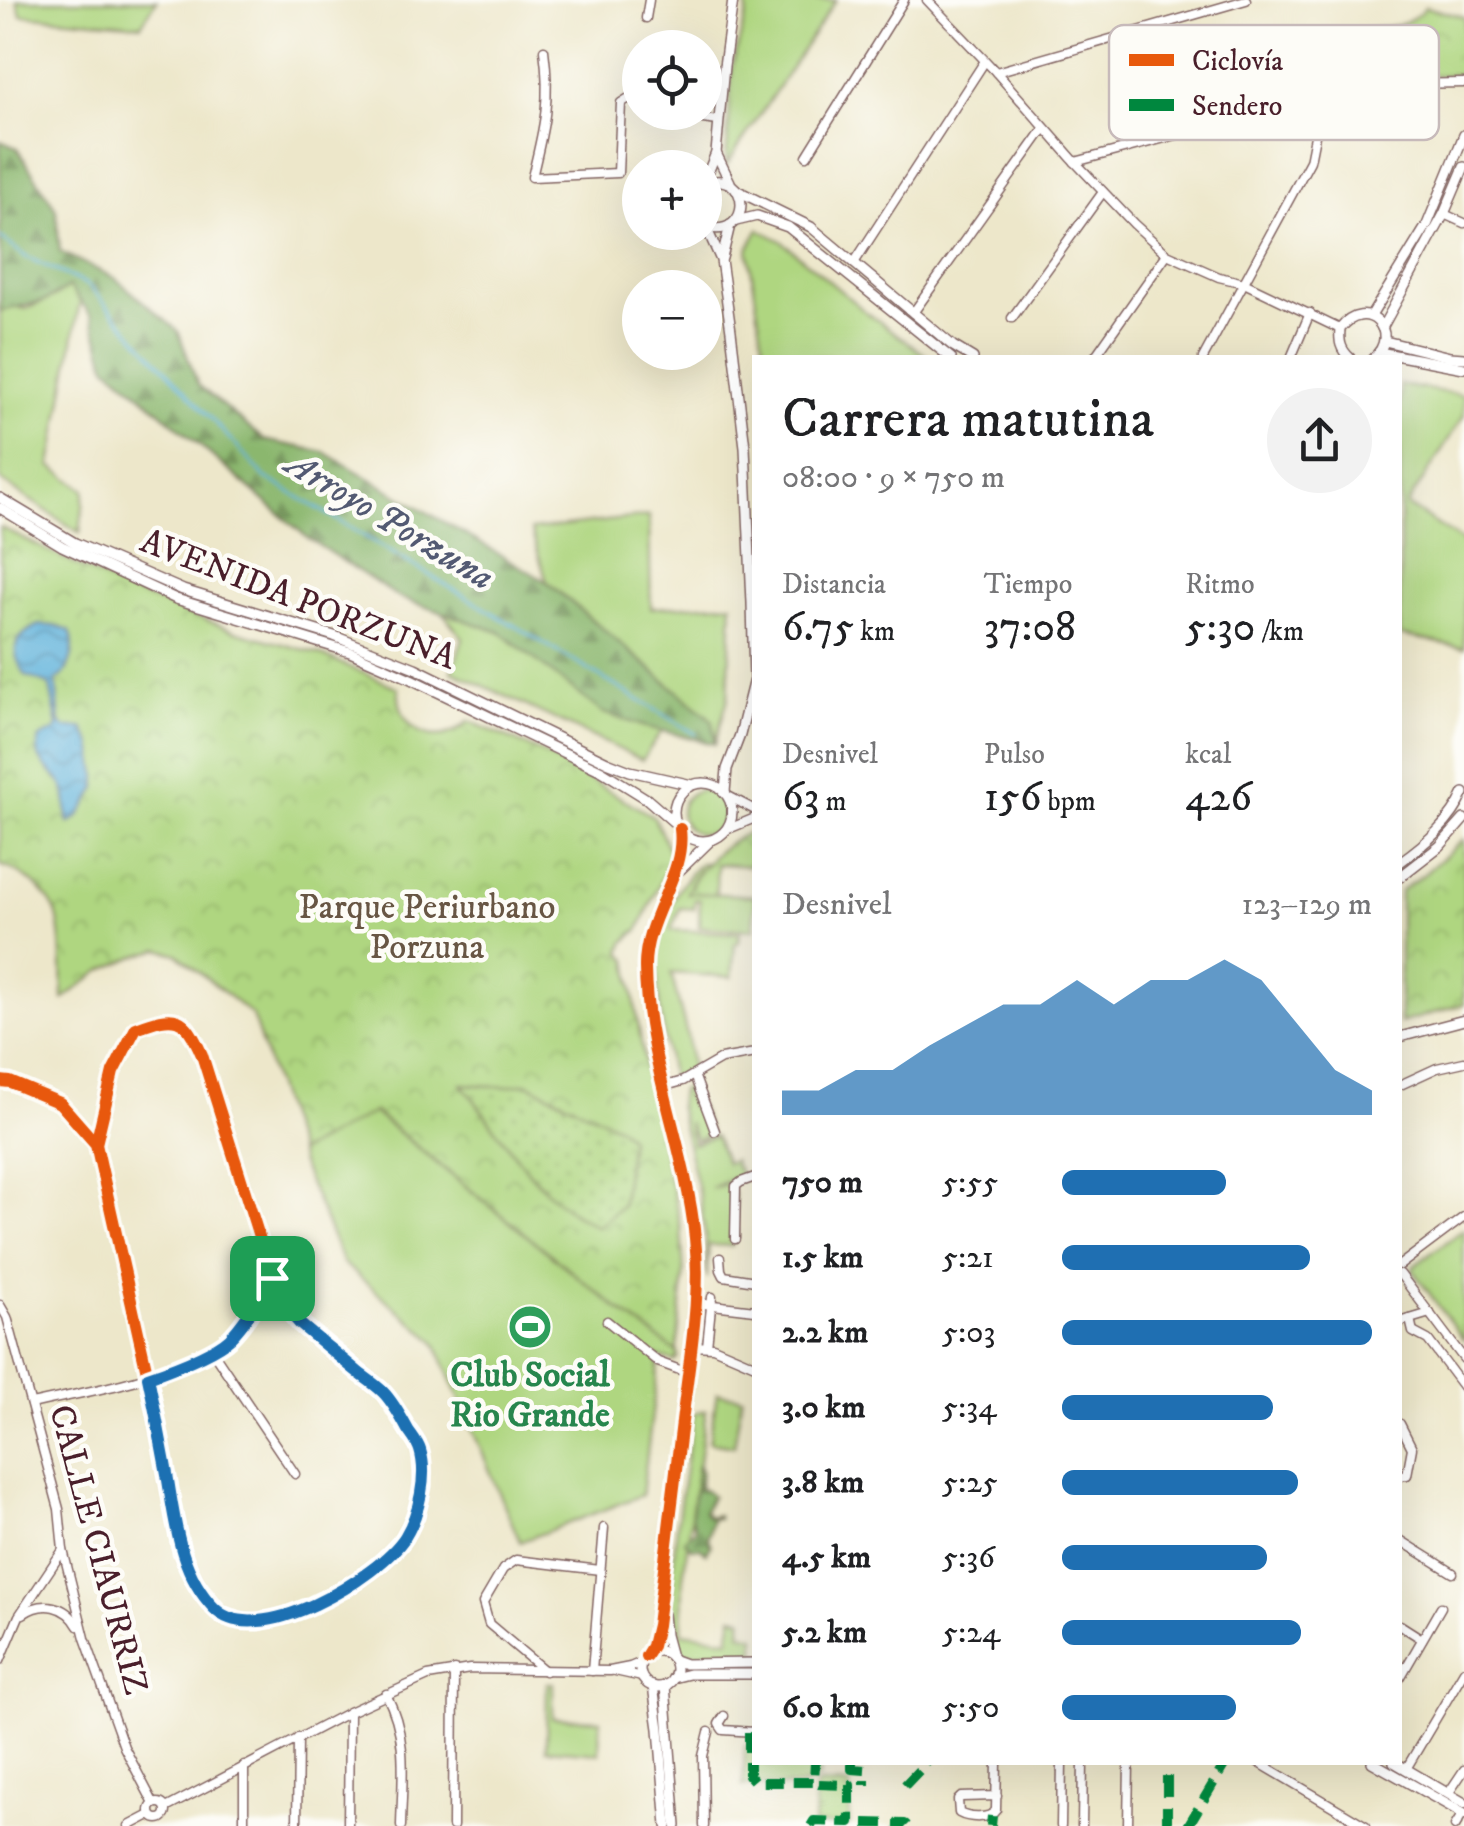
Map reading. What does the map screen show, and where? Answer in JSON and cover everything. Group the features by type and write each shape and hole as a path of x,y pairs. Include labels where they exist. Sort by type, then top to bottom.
{"street":[{"path":"646,18 649,0"},
{"path":"722,91 734,0"},
{"path":"807,156 904,0"},
{"path":"928,0 1075,162 1167,254 1340,328"},
{"path":"1159,25 1246,0"},
{"path":"996,72 1109,39"},
{"path":"544,50 549,85 532,177 618,173 622,103"},
{"path":"854,263 985,61"},
{"path":"1439,83 1464,83"},
{"path":"913,314 1044,129"},
{"path":"1371,316 1427,225 1464,135"},
{"path":"1075,162 1158,140"},
{"path":"1205,355 1310,161 1315,140"},
{"path":"722,164 741,206 722,260"},
{"path":"1382,328 1444,214 1464,167"},
{"path":"722,180 811,228 968,355"},
{"path":"1012,318 1104,192"},
{"path":"1444,214 1464,222"},
{"path":"722,229 757,216 788,227 947,355"},
{"path":"717,250 722,260 745,448 752,582"},
{"path":"1096,355 1167,254"},
{"path":"1292,355 1310,313"},
{"path":"1345,355 1339,342 1340,328 1352,316 1362,314 1371,316 1382,328 1384,340 1376,355"},
{"path":"1384,340 1464,358"},
{"path":"1402,359 1464,368"},
{"name":"AVENIDA PORZUNA","path":"0,498 75,543 183,590 334,636 415,668 607,762 641,774 697,784"},
{"name":"AVENIDA PORZUNA","path":"0,508 62,546 176,599 350,652 411,679 602,771 648,799 678,827"},
{"path":"726,830 732,813 726,794 727,769 752,687"},
{"path":"642,1677 644,1659 655,1635 662,1587 696,1303 693,1220 662,1087 645,965 652,921 680,855 675,805 681,793 718,775 732,758"},
{"path":"697,784 718,786 752,808"},
{"path":"1402,860 1440,828 1458,807 1464,792"},
{"path":"669,883 711,840 752,819"},
{"path":"1402,875 1440,846 1464,819"},
{"path":"678,827 694,839 711,840"},
{"path":"165,1017 182,1022 193,1034 272,1278 300,1324 384,1392 420,1450 423,1486 416,1516 403,1540 379,1566 309,1606 258,1622 221,1614 195,1582 181,1552 148,1377 96,1144 113,1072 136,1028 165,1017"},
{"path":"1402,1036 1464,1020"},
{"path":"662,1087 678,1083 722,1059 752,1054"},
{"path":"1402,1084 1437,1068 1464,1062"},
{"path":"694,1075 714,1131"},
{"path":"0,1081 60,1103 96,1144"},
{"path":"735,1239 736,1186 752,1177"},
{"path":"1402,1264 1464,1218"},
{"path":"720,1258 724,1276 752,1280"},
{"path":"1402,1277 1464,1359"},
{"path":"32,1404 148,1377 211,1350 228,1340 272,1278"},
{"path":"696,1303 712,1301 752,1309"},
{"path":"707,1346 712,1301"},
{"name":"CALLE CIAURRIZ","path":"0,1305 60,1509 63,1550 85,1638 124,1746 154,1804"},
{"path":"1430,1314 1405,1321 1413,1332 1428,1340 1464,1388"},
{"path":"607,1321 658,1362 688,1373"},
{"path":"692,1346 707,1346 752,1363"},
{"path":"211,1350 295,1474"},
{"path":"1402,1428 1412,1448 1407,1474 1402,1475"},
{"path":"592,1670 604,1528"},
{"path":"1402,1541 1454,1574"},
{"path":"0,1661 19,1616 63,1550"},
{"path":"545,1671 489,1624 483,1602 503,1569 516,1560 600,1570"},
{"path":"662,1587 664,1635 676,1669 669,1682 676,1826"},
{"path":"1402,1674 1441,1607"},
{"path":"19,1616 31,1608 64,1609 85,1638"},
{"path":"1402,1626 1422,1639"},
{"path":"166,1808 349,1712 428,1676 454,1670 630,1668 659,1652 685,1664 752,1663"},
{"path":"453,1826 454,1670"},
{"path":"610,1670 642,1677 653,1686 667,1826"},
{"path":"1406,1769 1464,1671"},
{"path":"653,1686 689,1674 752,1674"},
{"path":"386,1694 398,1719 402,1741 402,1826"},
{"path":"348,1826 349,1712"},
{"path":"724,1716 719,1724 723,1730 752,1732"},
{"path":"704,1826 703,1756 709,1732"},
{"path":"296,1826 298,1738"},
{"path":"996,1796 961,1797 959,1813 992,1816 996,1810 997,1765"},
{"path":"1062,1765 1062,1826"},
{"path":"1082,1826 1083,1765"},
{"path":"1128,1765 1128,1826"},
{"path":"1263,1765 1366,1826"},
{"path":"1377,1765 1463,1814 1456,1826"},
{"path":"1399,1765 1464,1803"},
{"path":"244,1766 244,1826"},
{"path":"1448,1794 1464,1770"},
{"path":"154,1804 166,1808 163,1822 150,1815 154,1804"},
{"path":"129,1826 150,1815"}],"green space":[{"path":"17,0 157,0 141,25 21,15"},
{"path":"747,0 836,0 726,166 732,67"},
{"path":"1425,7 1464,17 1464,74 1439,75 1439,25 1396,25"},
{"path":"0,141 17,148 56,209 60,252 115,278 178,331 198,385 264,440 324,452 547,582 713,721 715,744 603,713 500,632 400,598 309,539 107,366 91,315 69,287 45,301 0,311"},
{"path":"759,229 783,242 862,309 925,355 765,355 748,249"},
{"path":"69,286 80,301 51,466 85,490 80,533 0,480 0,303 26,309"},
{"path":"1402,385 1464,395 1464,415 1407,505 1464,542 1464,648 1402,635"},
{"path":"649,516 651,608 732,603 728,698 715,744 712,721 547,582 531,530"},
{"name":"Parque Periurbano Porzuna","path":"0,527 129,591 235,631 319,654 399,688 404,716 421,732 445,735 469,721 541,752 654,817 672,857 639,929 624,943 621,952 628,960 644,1060 681,1228 684,1272 677,1352 374,1112 298,1153 252,1015 177,954 159,949 134,957 101,971 63,999 61,940 55,910 32,882 0,865"},
{"path":"442,612 500,632 662,731 642,760 452,671 463,638"},
{"path":"703,790 719,796 725,812 719,828 703,834 687,828 681,812 687,796"},
{"path":"752,831 750,866 717,864 716,894 687,893 714,855"},
{"path":"1464,839 1464,1004 1402,1022 1402,890"},
{"path":"700,863 706,863 688,892 752,896 752,930 699,927 700,900 695,900 694,909 680,908 671,930 740,933 732,977 671,973 688,1039 691,1069 674,1077 661,1019 657,964 667,911"},
{"path":"526,1083 619,1127 630,1138 622,1205 598,1227 538,1183 462,1084 505,1087"},
{"path":"689,1085 686,1094 691,1105 698,1104 711,1134 696,1140 688,1122 693,1144 715,1136 726,1163 734,1160 741,1176 752,1172 711,1188 729,1183 734,1197 732,1246 709,1245 707,1279 705,1234 678,1105 680,1090"},
{"name":"Club Social Rio Grande","path":"373,1112 677,1352 674,1361 659,1357 642,1495 520,1542 435,1341 343,1263 301,1164 298,1153"},
{"path":"1464,1229 1464,1341 1413,1271 1414,1266"},
{"path":"717,1393 742,1397 734,1446 709,1442"},
{"path":"706,1411 683,1578 682,1632 729,1639 733,1616 743,1618 741,1633 752,1635 752,1655 682,1653 675,1633 673,1573 693,1415"},
{"path":"698,1463 699,1490 712,1496 704,1511 708,1517 718,1515 712,1518 707,1536 711,1546 706,1553 701,1548 691,1548 684,1540 696,1529 691,1517"},
{"path":"547,1683 553,1683 553,1718 600,1720 599,1753 546,1749"},
{"path":"745,1746 752,1746 752,1765 819,1765 819,1777 803,1785 743,1786"},
{"path":"850,1785 849,1825 814,1825 815,1787"}],"water":[{"path":"39,625 70,631 71,659 66,672 56,681 60,722 65,728 83,728 92,744 97,774 97,788 79,817 69,823 61,782 39,755 40,738 58,726 50,687 26,676 17,660 18,641"}],"waterway":[{"name":"Arroyo Porzuna","path":"0,237 26,257 88,285 265,477 696,734"}],"marked path":[{"path":"749,1732 749,1775 755,1782 814,1782 815,1765"},
{"path":"852,1765 852,1769 865,1770 865,1785"},
{"path":"905,1785 924,1765"},
{"path":"1167,1765 1167,1826"},
{"path":"1188,1826 1224,1765"},
{"path":"811,1826 814,1821 850,1822 850,1785 814,1782"},
{"path":"991,1826 992,1816"},
{"path":"864,1823 907,1826"}],"cycle path":[{"path":"646,1656 657,1625 697,1289 690,1204 652,1036 645,968 651,931 677,863 680,829"},
{"path":"0,1081 60,1103 96,1144 148,1377 181,1552 195,1582 221,1614 258,1622 309,1606 354,1583 403,1540 416,1516 423,1486 420,1450 383,1392 292,1315 272,1278 202,1055 184,1024 170,1019 136,1028 113,1072 96,1144"}],"place":[{"name":"Club Social Rio Grande","path":"530,1327"}],"route":[{"path":"272,1278 300,1324 384,1392 420,1450 423,1486 416,1516 403,1540 379,1566 309,1606 258,1622 229,1618 211,1605 181,1552 148,1377 228,1340 272,1278"}]}
